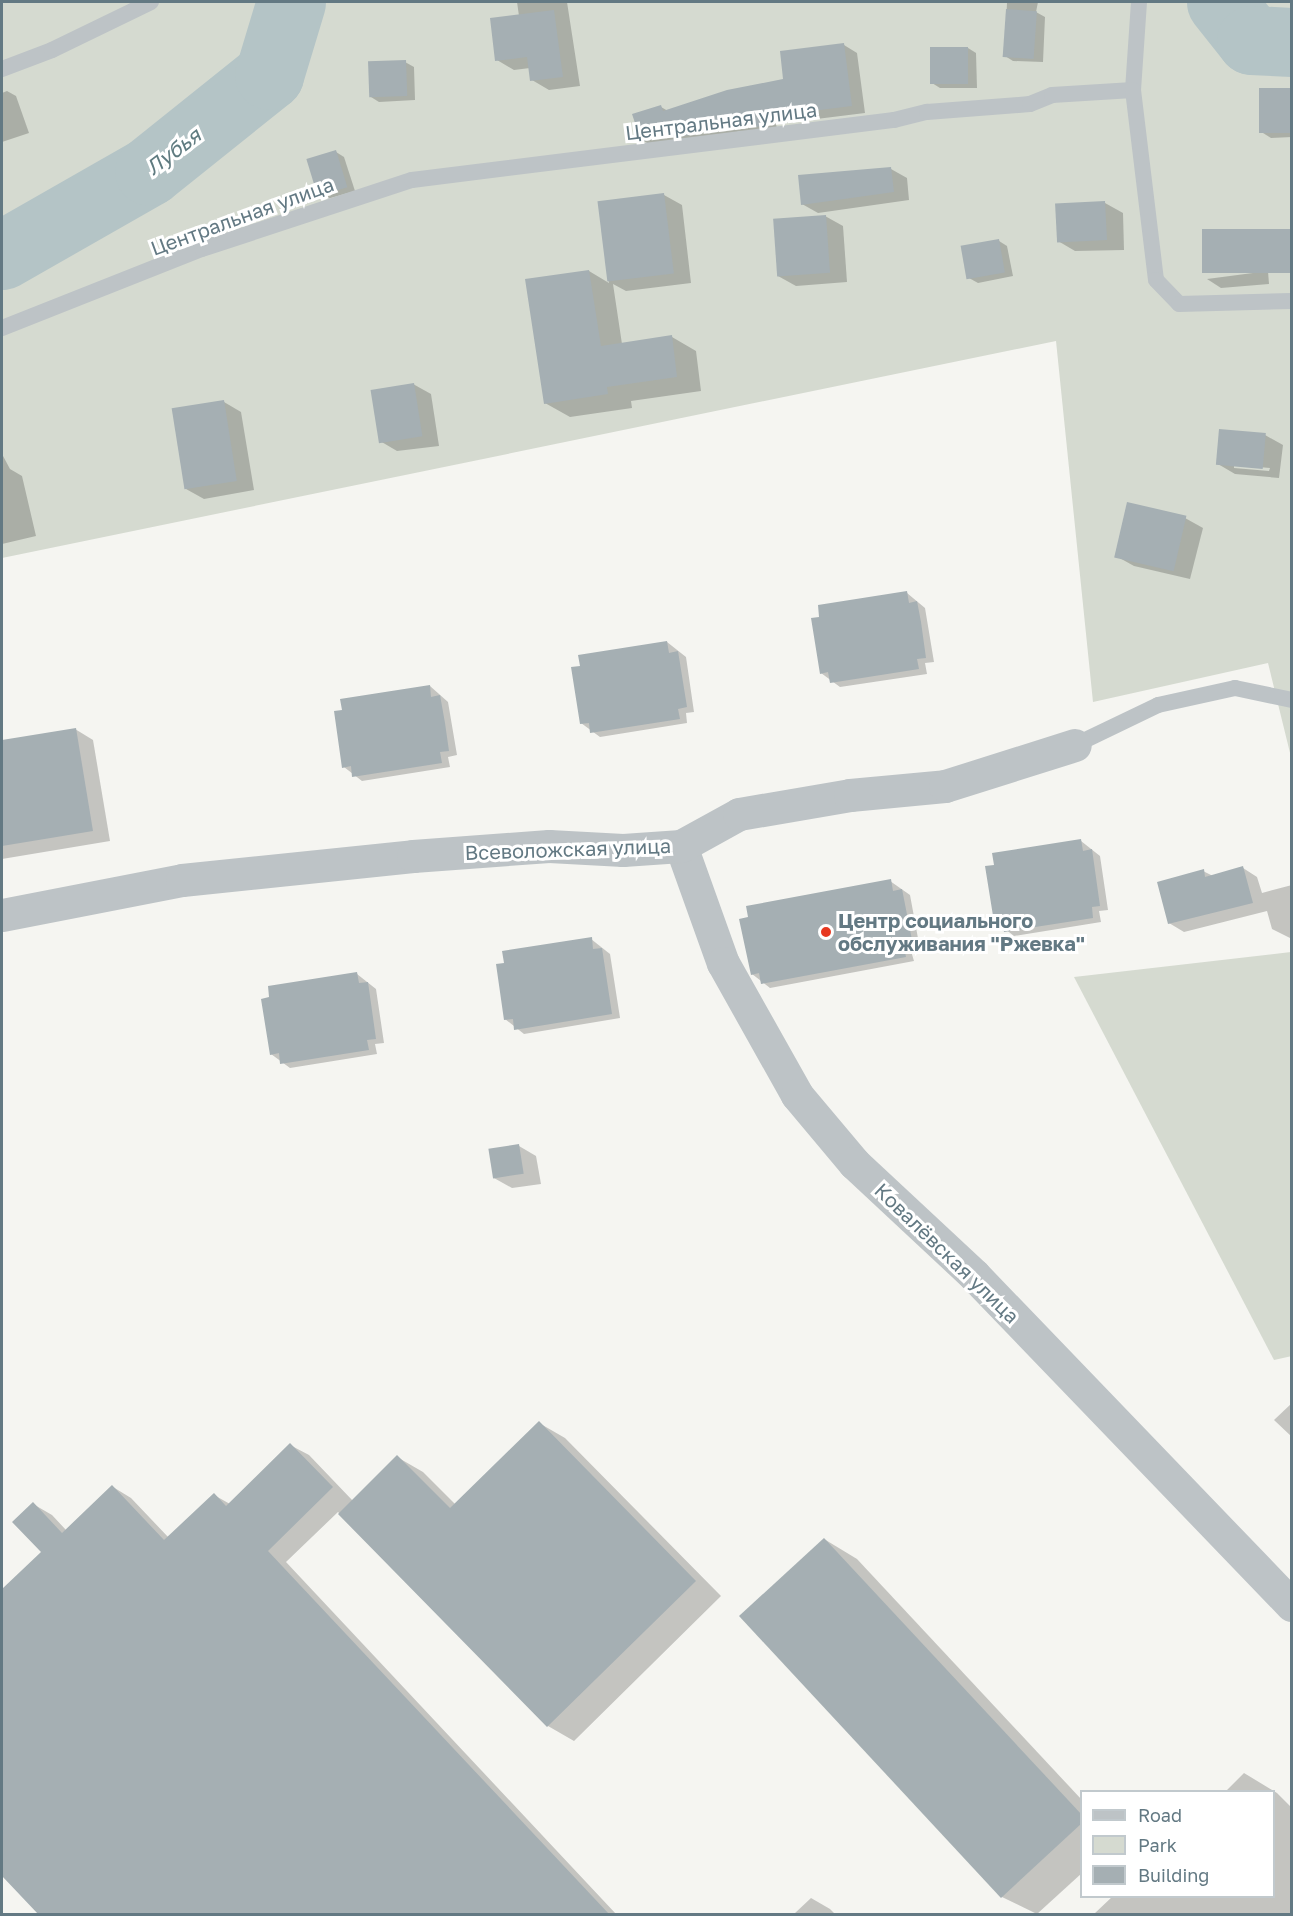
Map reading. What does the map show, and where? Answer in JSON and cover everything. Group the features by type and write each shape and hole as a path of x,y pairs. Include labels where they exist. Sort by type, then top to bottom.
{"street":[{"name":"Всеволожская улица","path":"2,915 183,880 413,856 549,846 623,850 681,846 739,814 850,795 945,786 1075,745"},
{"name":"Ковалёвская улица","path":"681,846 723,963 797,1095 854,1163 974,1275 1292,1605"}],"lane":[{"path":"2,69 52,50 151,2"},
{"path":"1139,2 1133,90 1156,280 1179,304 1292,301"},
{"name":"Центральная улица","path":"2,328 202,249 412,180 894,120 927,112 1030,104 1052,95 1133,90"},
{"name":"Всеволожская улица","path":"1075,745 1158,705 1235,688 1292,700"}],"green space":[{"path":"2,2 1291,2 1291,757 1268,663 1093,702 1056,341 2,558"},
{"path":"1291,952 1292,1356 1274,1360 1074,977"}],"building":[{"path":"1006,9 1037,11 1034,59 1003,57"},
{"path":"554,10 563,77 530,81 527,57 495,61 490,18"},
{"path":"844,43 852,106 763,117 764,126 735,129 733,121 690,135 641,141 632,114 661,105 663,111 727,90 783,79 780,51"},
{"path":"930,47 968,47 968,84 930,84"},
{"path":"406,60 407,96 369,97 368,61"},
{"path":"1259,88 1292,88 1292,133 1259,133"},
{"path":"336,150 347,187 318,196 306,159"},
{"path":"891,167 894,192 801,205 798,175"},
{"path":"664,193 674,273 607,282 597,201"},
{"path":"1105,201 1107,240 1057,243 1055,204"},
{"path":"826,215 830,273 777,277 773,219"},
{"path":"1202,229 1292,229 1292,273 1202,273"},
{"path":"999,239 1005,272 966,279 961,246"},
{"path":"589,270 601,346 672,335 677,377 607,387 608,394 544,404 525,279"},
{"path":"414,383 422,436 379,443 371,390"},
{"path":"224,400 237,481 184,489 172,408"},
{"path":"1219,429 1266,433 1263,469 1216,465"},
{"path":"1127,502 1186,516 1174,571 1114,558"},
{"path":"907,591 909,603 917,601 921,622 926,658 917,659 919,669 830,683 828,672 820,674 811,618 819,617 818,605"},
{"path":"667,641 669,653 678,651 687,707 678,709 680,719 590,733 589,723 580,724 571,667 580,666 578,655"},
{"path":"430,685 431,697 440,695 445,723 449,751 440,752 442,763 352,777 351,766 342,768 334,711 342,710 340,699"},
{"path":"76,728 93,831 2,846 2,740"},
{"path":"1081,839 1083,851 1092,849 1100,906 1092,907 1093,918 1004,932 1002,921 994,922 985,866 994,865 992,853"},
{"path":"1243,866 1253,903 1168,924 1157,882 1204,869 1205,877"},
{"name":"Центр социального обслуживания \"Ржевка\"","path":"891,879 893,891 902,889 913,945 904,947 906,957 761,984 759,973 751,975 739,919 748,917 746,906"},
{"path":"592,937 593,949 602,948 612,1014 514,1030 513,1019 504,1020 496,964 504,963 502,951"},
{"path":"357,972 359,983 368,982 376,1039 367,1040 369,1050 280,1064 279,1053 270,1055 261,999 269,997 268,986"},
{"path":"519,1144 524,1174 493,1178 488,1149"},
{"path":"539,1421 696,1581 547,1727 338,1514 397,1455 450,1508"},
{"path":"290,1443 333,1487 268,1551 609,1914 38,1914 2,1876 2,1589 41,1552 12,1522 33,1502 62,1533 112,1485 164,1540 214,1493 226,1506"},
{"path":"824,1538 1080,1813 1080,1825 1001,1898 739,1616"}],"waterway":[{"name":"Лубья","path":"2,255 149,171 269,75 291,2"},
{"name":"Лубья","path":"1221,2 1251,40 1292,42"}],"place":[{"name":"Центр социального обслуживания \"Ржевка\"","path":"826,932"}]}
